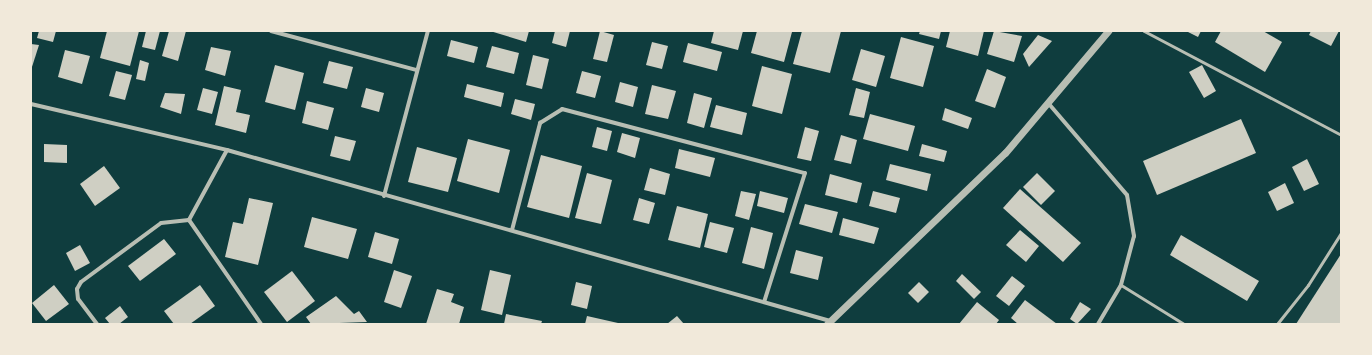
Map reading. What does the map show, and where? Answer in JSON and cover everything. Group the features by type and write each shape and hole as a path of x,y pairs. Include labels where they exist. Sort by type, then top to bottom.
{"street":[{"path":"271,31 417,70"},
{"path":"384,196 428,31"},
{"path":"31,104 227,150 384,196 512,230 764,302 828,323 983,174 1049,104 1107,31"},
{"path":"1049,104 1127,195 1134,236 1121,285 1098,324"},
{"path":"512,230 540,122 562,109 805,173 764,302"},
{"path":"189,220 227,150"},
{"path":"97,324 78,299 76,289 80,282 161,223 189,220"},
{"path":"189,220 261,324"}],"lane":[{"path":"1144,31 1341,135"},
{"path":"1277,324 1308,286 1341,233"},
{"path":"1121,285 1184,324"}],"building":[{"path":"39,31 56,31 53,42 37,38"},
{"path":"107,31 139,31 130,66 100,58"},
{"path":"146,31 160,31 155,50 142,47"},
{"path":"169,31 186,31 178,61 162,56"},
{"path":"490,31 529,31 526,42"},
{"path":"555,31 570,31 566,47 552,43"},
{"path":"600,31 614,35 607,62 593,59"},
{"path":"714,31 743,31 738,50 711,43"},
{"path":"757,31 792,32 784,62 751,53"},
{"path":"802,31 841,31 830,73 793,64"},
{"path":"920,31 941,31 939,39 919,34"},
{"path":"950,31 984,31 978,56 946,47"},
{"path":"994,31 1022,36 1014,62 987,54"},
{"path":"1186,31 1201,31 1198,37"},
{"path":"1221,31 1263,31 1282,42 1265,72 1215,42"},
{"path":"1311,31 1339,31 1331,46 1309,35"},
{"path":"1038,35 1052,41 1029,67 1023,54"},
{"path":"901,37 934,46 923,87 890,78"},
{"path":"451,40 478,47 474,63 447,56"},
{"path":"652,42 668,46 662,69 646,65"},
{"path":"688,43 722,52 717,71 683,62"},
{"path":"31,44 39,45 31,70"},
{"path":"492,46 519,53 514,74 486,67"},
{"path":"211,47 231,51 225,76 205,70"},
{"path":"861,49 885,56 876,87 852,80"},
{"path":"65,50 90,56 82,84 58,77"},
{"path":"533,55 549,59 542,89 526,85"},
{"path":"140,60 149,63 145,81 136,79"},
{"path":"329,61 353,67 347,89 323,83"},
{"path":"275,65 304,73 295,110 265,102"},
{"path":"1202,65 1216,91 1204,98 1189,72"},
{"path":"762,66 792,74 782,114 752,106"},
{"path":"987,69 1006,77 995,108 975,101"},
{"path":"116,71 132,75 125,100 109,96"},
{"path":"582,71 601,76 595,98 576,93"},
{"path":"620,82 638,87 633,107 615,102"},
{"path":"467,84 504,93 501,107 464,97"},
{"path":"652,85 676,91 668,119 645,114"},
{"path":"224,86 241,90 236,112 250,115 246,133 215,125"},
{"path":"203,88 218,92 212,114 197,110"},
{"path":"366,88 384,93 379,112 361,107"},
{"path":"856,88 870,92 864,118 849,115"},
{"path":"165,93 185,94 181,114 160,107"},
{"path":"694,93 712,98 704,128 687,123"},
{"path":"515,99 535,104 531,120 511,114"},
{"path":"307,101 334,108 328,130 302,123"},
{"path":"716,105 747,113 742,135 710,127"},
{"path":"945,108 972,118 968,129 942,120"},
{"path":"870,114 915,126 908,151 863,139"},
{"path":"1241,119 1256,153 1157,195 1143,161"},
{"path":"597,127 612,131 607,151 592,147"},
{"path":"805,127 819,131 811,161 797,158"},
{"path":"622,133 640,138 635,158 617,152"},
{"path":"841,135 857,140 851,164 834,160"},
{"path":"335,136 356,141 350,161 330,156"},
{"path":"468,139 510,150 499,193 457,181"},
{"path":"44,144 67,145 67,163 44,162"},
{"path":"922,144 947,151 944,162 919,156"},
{"path":"417,147 457,158 448,192 408,182"},
{"path":"679,149 715,158 710,177 675,168"},
{"path":"541,155 582,166 569,218 527,207"},
{"path":"1307,159 1319,184 1304,191 1292,167"},
{"path":"890,164 931,174 927,191 886,180"},
{"path":"104,166 120,188 95,206 80,184"},
{"path":"650,168 670,174 665,195 644,190"},
{"path":"587,173 612,180 601,224 575,218"},
{"path":"1037,173 1055,191 1041,205 1023,187"},
{"path":"830,174 862,183 857,203 825,195"},
{"path":"1285,183 1294,203 1277,211 1268,192"},
{"path":"1020,189 1081,243 1063,262 1003,208"},
{"path":"741,191 756,194 749,220 735,216"},
{"path":"760,191 788,198 784,213 757,206"},
{"path":"873,191 900,198 896,213 869,206"},
{"path":"249,198 273,203 258,265 225,257 233,222 243,224"},
{"path":"639,198 655,203 649,224 633,220"},
{"path":"805,204 838,212 832,233 799,224"},
{"path":"677,206 708,214 700,248 668,240"},
{"path":"312,217 357,229 348,259 304,247"},
{"path":"843,218 879,228 874,244 839,235"},
{"path":"710,222 734,228 727,253 704,247"},
{"path":"751,227 773,233 764,269 742,263"},
{"path":"1020,230 1039,246 1026,262 1006,245"},
{"path":"375,232 399,239 392,264 368,257"},
{"path":"1181,235 1259,281 1247,301 1170,255"},
{"path":"164,239 176,254 140,281 128,266"},
{"path":"80,245 90,263 75,271 66,253"},
{"path":"796,250 823,257 818,280 790,273"},
{"path":"1341,254 1341,324 1296,324"},
{"path":"394,270 412,276 401,308 384,302"},
{"path":"490,270 511,275 502,315 481,310"},
{"path":"292,271 315,301 287,322 264,292"},
{"path":"962,274 981,292 974,299 956,281"},
{"path":"1012,276 1025,286 1009,306 996,296"},
{"path":"576,282 592,286 587,309 571,305"},
{"path":"919,282 929,292 918,303 908,293"},
{"path":"54,285 69,304 46,321 32,303"},
{"path":"200,285 215,306 190,324 174,324 164,311"},
{"path":"437,289 454,294 451,302 464,307 459,324 426,324"},
{"path":"336,296 354,314 359,311 367,322 311,324 306,317"},
{"path":"1025,300 1057,324 1018,324 1011,318"},
{"path":"977,302 999,320 996,324 959,324"},
{"path":"1080,302 1091,309 1077,324 1070,319"},
{"path":"120,306 128,317 119,324 110,324 105,318"},
{"path":"506,314 542,321 541,324 504,324"},
{"path":"587,316 618,323 618,324 585,324"},
{"path":"677,316 684,324 667,324"}]}
